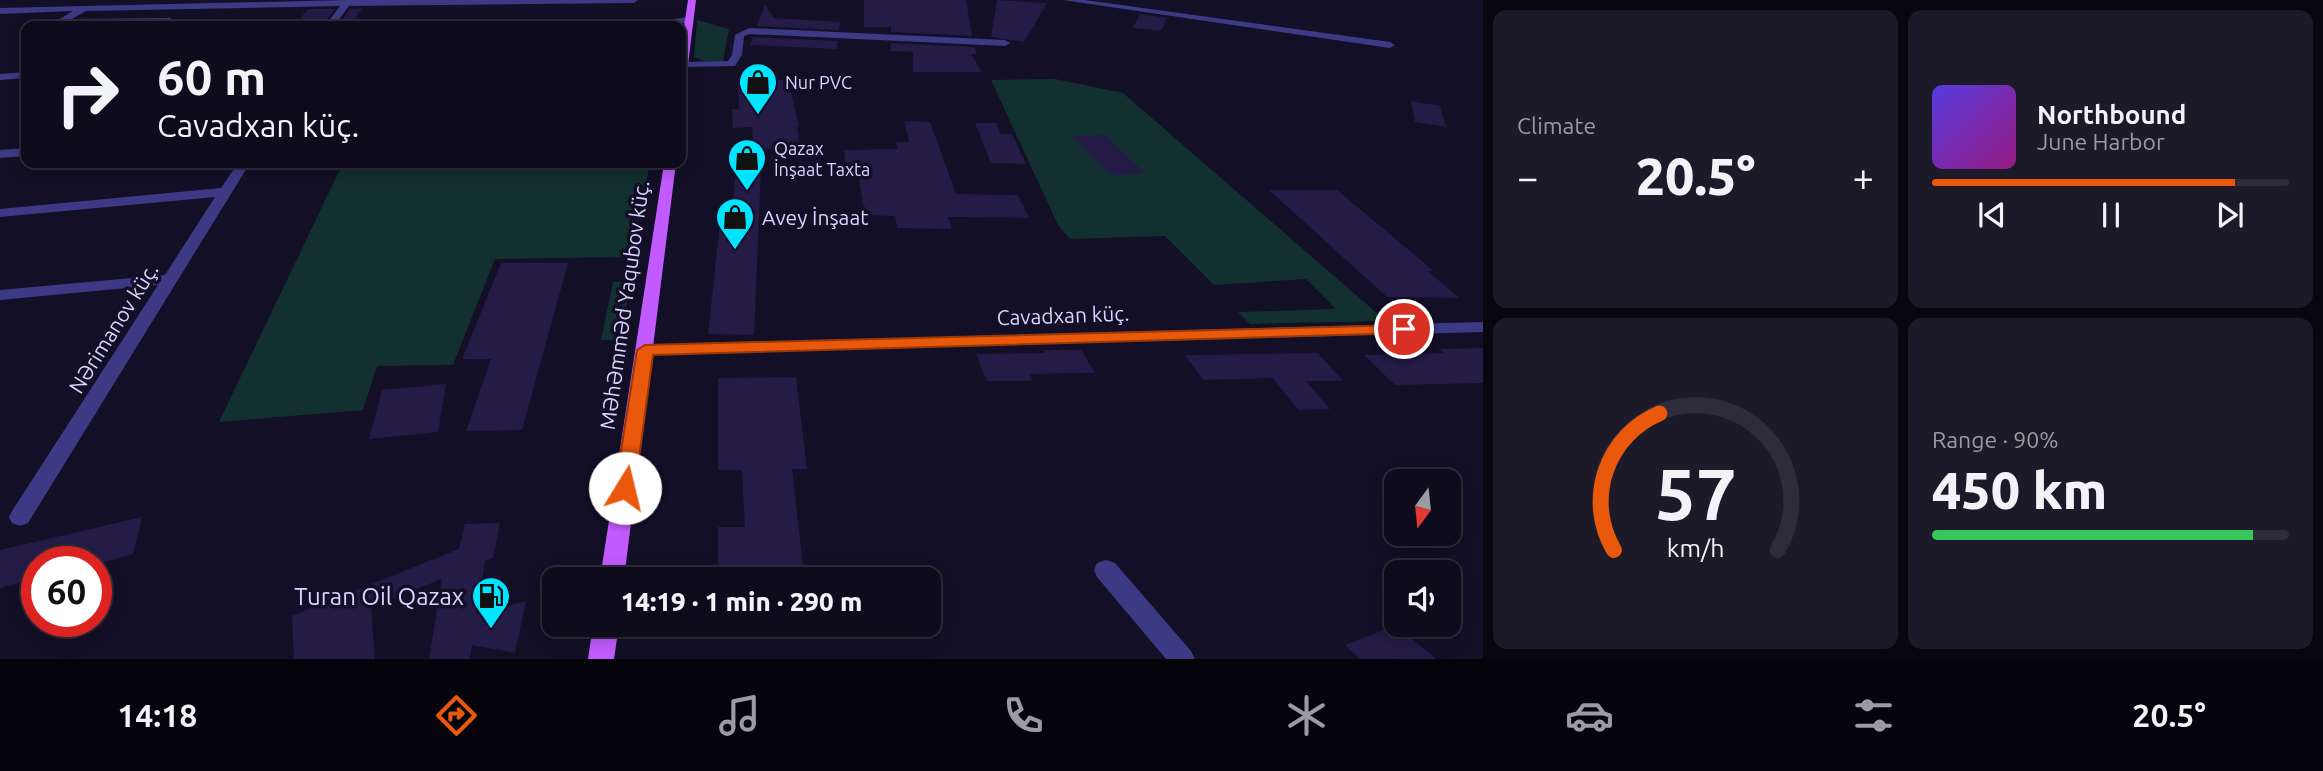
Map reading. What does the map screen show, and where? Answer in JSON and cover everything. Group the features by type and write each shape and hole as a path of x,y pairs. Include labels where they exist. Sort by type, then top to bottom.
{"main road":[{"path":"686,38 692,0"},
{"name":"Məhəmməd Yaqubov küç.","path":"614,567 669,168"},
{"path":"601,659 604,637"}],"street":[{"path":"281,4 291,0"},
{"path":"0,11 86,7 634,0"},
{"path":"1067,0 1390,45"},
{"path":"334,21 347,4"},
{"path":"63,21 86,7"},
{"path":"677,21 688,20"},
{"path":"114,21 167,21"},
{"path":"686,65 731,64 737,55 740,35 749,31 1004,43"},
{"path":"0,77 21,75"},
{"path":"0,154 21,152"},
{"name":"Nərimanov küç.","path":"20,517 241,168"},
{"path":"0,213 226,192"},
{"path":"0,295 171,279"},
{"name":"Cavadxan küç.","path":"645,350 1483,327"},
{"path":"1107,570 1182,659"}],"green space":[{"path":"697,20 729,29 723,62 704,61 694,57"},
{"path":"1055,79 1123,93 1386,321 1250,324 1238,312 1336,309 1306,279 1214,285 1165,236 1070,239 1058,225 991,80"},
{"path":"341,168 649,168 632,257 495,259 453,365 377,366 363,410 219,422"},
{"path":"613,282 631,282 621,340 601,340"}],"building":[{"path":"864,0 966,0 972,36 891,32 891,27 864,27"},
{"path":"997,0 1047,3 1024,42 991,37"},
{"path":"765,5 774,18 840,22 839,30 757,26"},
{"path":"362,8 353,21 341,21 350,9"},
{"path":"308,9 335,9 326,21 298,21"},
{"path":"1140,14 1167,18 1161,31 1133,28"},
{"path":"753,37 838,41 837,49 750,45"},
{"path":"891,43 975,47 976,54 971,54 982,72 913,72 913,52 890,51"},
{"path":"788,80 799,127 801,149 754,149 752,127 733,128 732,109 739,109 738,81"},
{"path":"1411,101 1440,106 1446,127 1415,122"},
{"path":"904,121 930,122 956,194 1018,195 1029,218 948,217 952,229 897,228 895,216 865,215 858,173 846,173 844,150 898,149 896,142 909,142"},
{"path":"975,123 996,123 1001,134 1012,134 1026,164 991,163"},
{"path":"1105,135 1145,173 1110,175 1072,136"},
{"path":"736,169 761,169 754,335 708,334 720,224 731,224"},
{"path":"1269,190 1337,190 1434,271 1428,271 1459,298 1387,297"},
{"path":"501,263 568,263 522,430 466,431 491,359 462,359"},
{"path":"1483,348 1483,383 1395,385 1364,355 1444,353 1439,349"},
{"path":"1044,350 1081,350 1095,373 1030,374 1033,381 987,381 976,354 1045,353"},
{"path":"1318,353 1343,381 1306,381 1330,409 1298,410 1273,378 1203,380 1185,355"},
{"path":"796,377 807,469 792,469 803,566 718,567 718,527 745,527 742,470 718,470 718,378"},
{"path":"446,384 438,432 369,439 382,390"},
{"path":"142,517 133,554 112,560 112,546 21,546 21,582 0,588 0,550"},
{"path":"500,523 493,558 485,561 476,614 526,601 515,653 472,645 470,659 429,659 442,579 371,607 375,659 294,659 292,616 459,549 465,524"},
{"path":"1384,630 1384,637 1410,637 1436,659 1360,659 1345,645"}],"place":[{"name":"Nur PVC","path":"758,116"},
{"name":"Qazax İnşaat Taxta","path":"747,192"},
{"name":"Avey İnşaat","path":"735,251"},
{"name":"Turan Oil Qazax","path":"491,630"}],"route":[{"path":"625,488 645,350 1404,329"}]}
